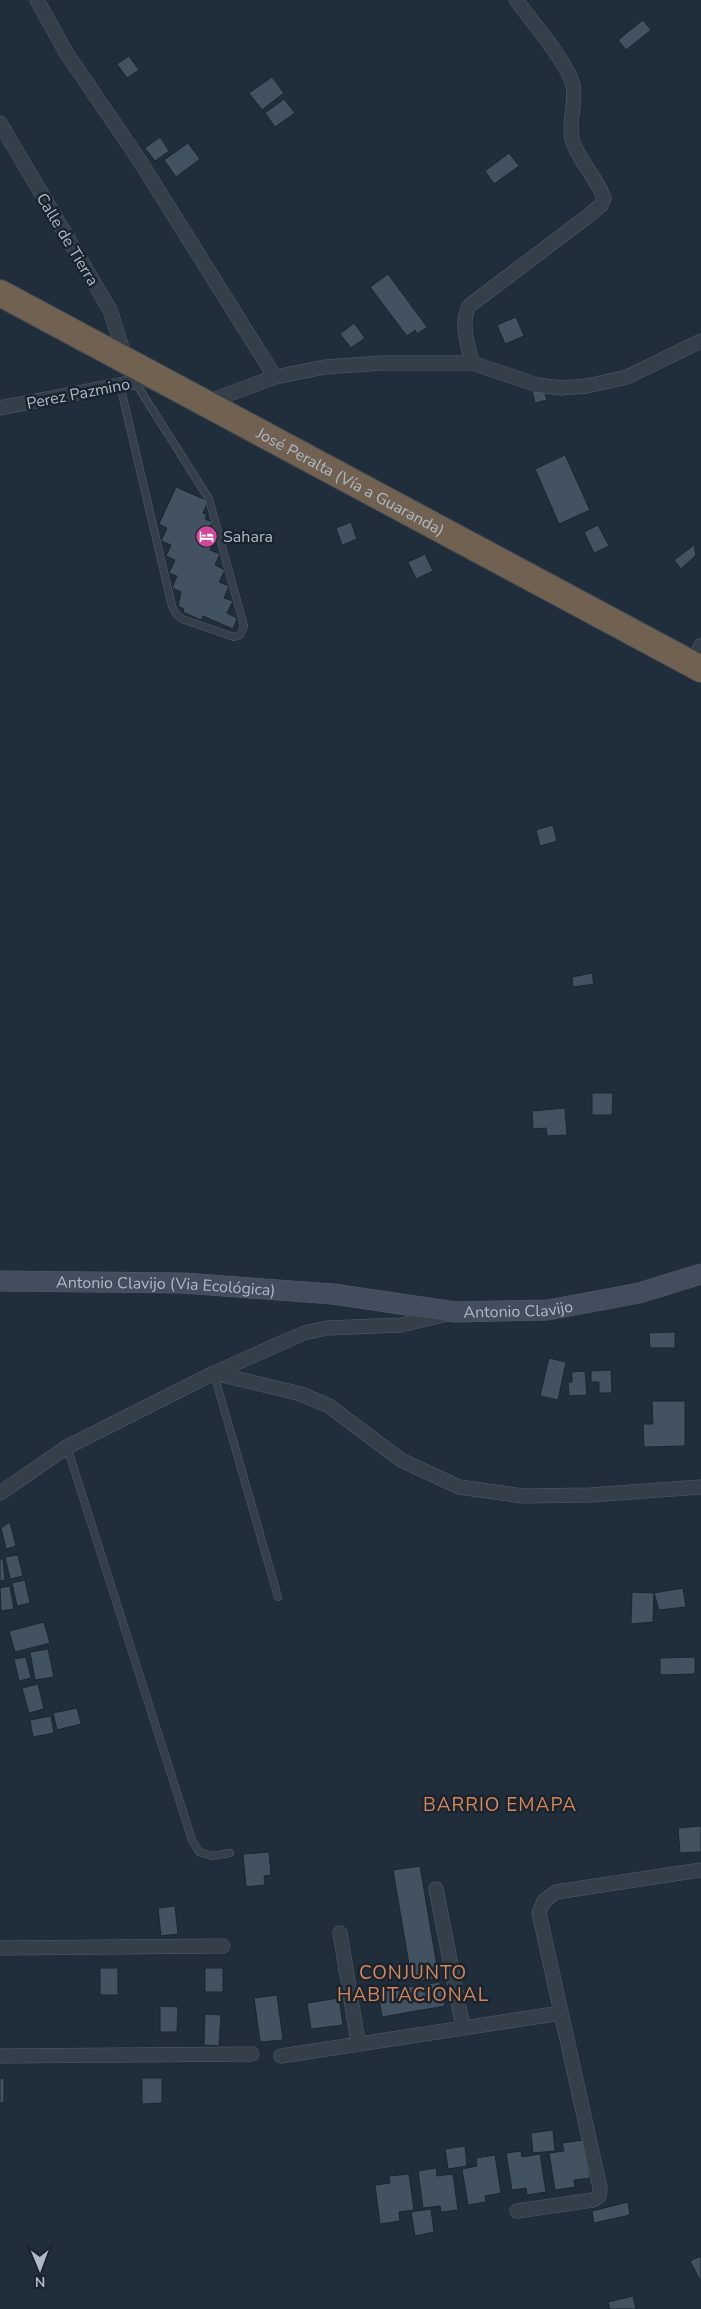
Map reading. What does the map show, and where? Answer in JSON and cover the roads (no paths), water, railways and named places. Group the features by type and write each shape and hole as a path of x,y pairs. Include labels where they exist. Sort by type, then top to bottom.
{"highway":[{"name":"José Peralta (Vía a Guaranda)","path":"0,293 134,376 204,403 698,659"}],"main road":[{"name":"Antonio Clavijo","path":"333,1294 455,1312 548,1310 639,1292 701,1274"},
{"name":"Antonio Clavijo (Via Ecológica)","path":"0,1280 183,1283 333,1294"}],"street":[{"path":"37,0 67,54 138,158 275,377"},
{"path":"472,363 464,324 469,306 588,216 601,205 604,198 574,145 570,132 574,96 572,84 545,40 516,0"},
{"name":"Calle de Tierra","path":"0,123 110,310 134,376"},
{"path":"204,403 275,377 325,367 382,363 472,363 537,385 561,388 587,386 626,377 701,341"},
{"name":"Perez Pazmino","path":"0,408 134,376"},
{"path":"0,1493 67,1448 214,1373 316,1329 401,1325 455,1312"},
{"path":"214,1373 302,1394 329,1406 401,1460 460,1487 523,1496 590,1495 701,1487"},
{"path":"517,2211 593,2200 598,2196 600,2188 540,1913 544,1901 556,1892 701,1870"},
{"path":"436,1889 463,2027"},
{"path":"340,1933 358,2042"},
{"path":"0,1948 223,1946"},
{"path":"281,2056 358,2042 561,2013"},
{"path":"0,2056 252,2054"}],"lane":[{"path":"134,376 209,499 244,626 240,635 234,637 182,619 176,614 172,606 134,376"},
{"path":"214,1373 278,1597"},
{"path":"67,1448 192,1840 199,1852 212,1856 230,1854"}],"place":[{"name":"Sahara","path":"207,536"}],"district":[{"name":"BARRIO EMAPA","path":"500,1804"},
{"name":"CONJUNTO HABITACIONAL","path":"413,1983"}]}
